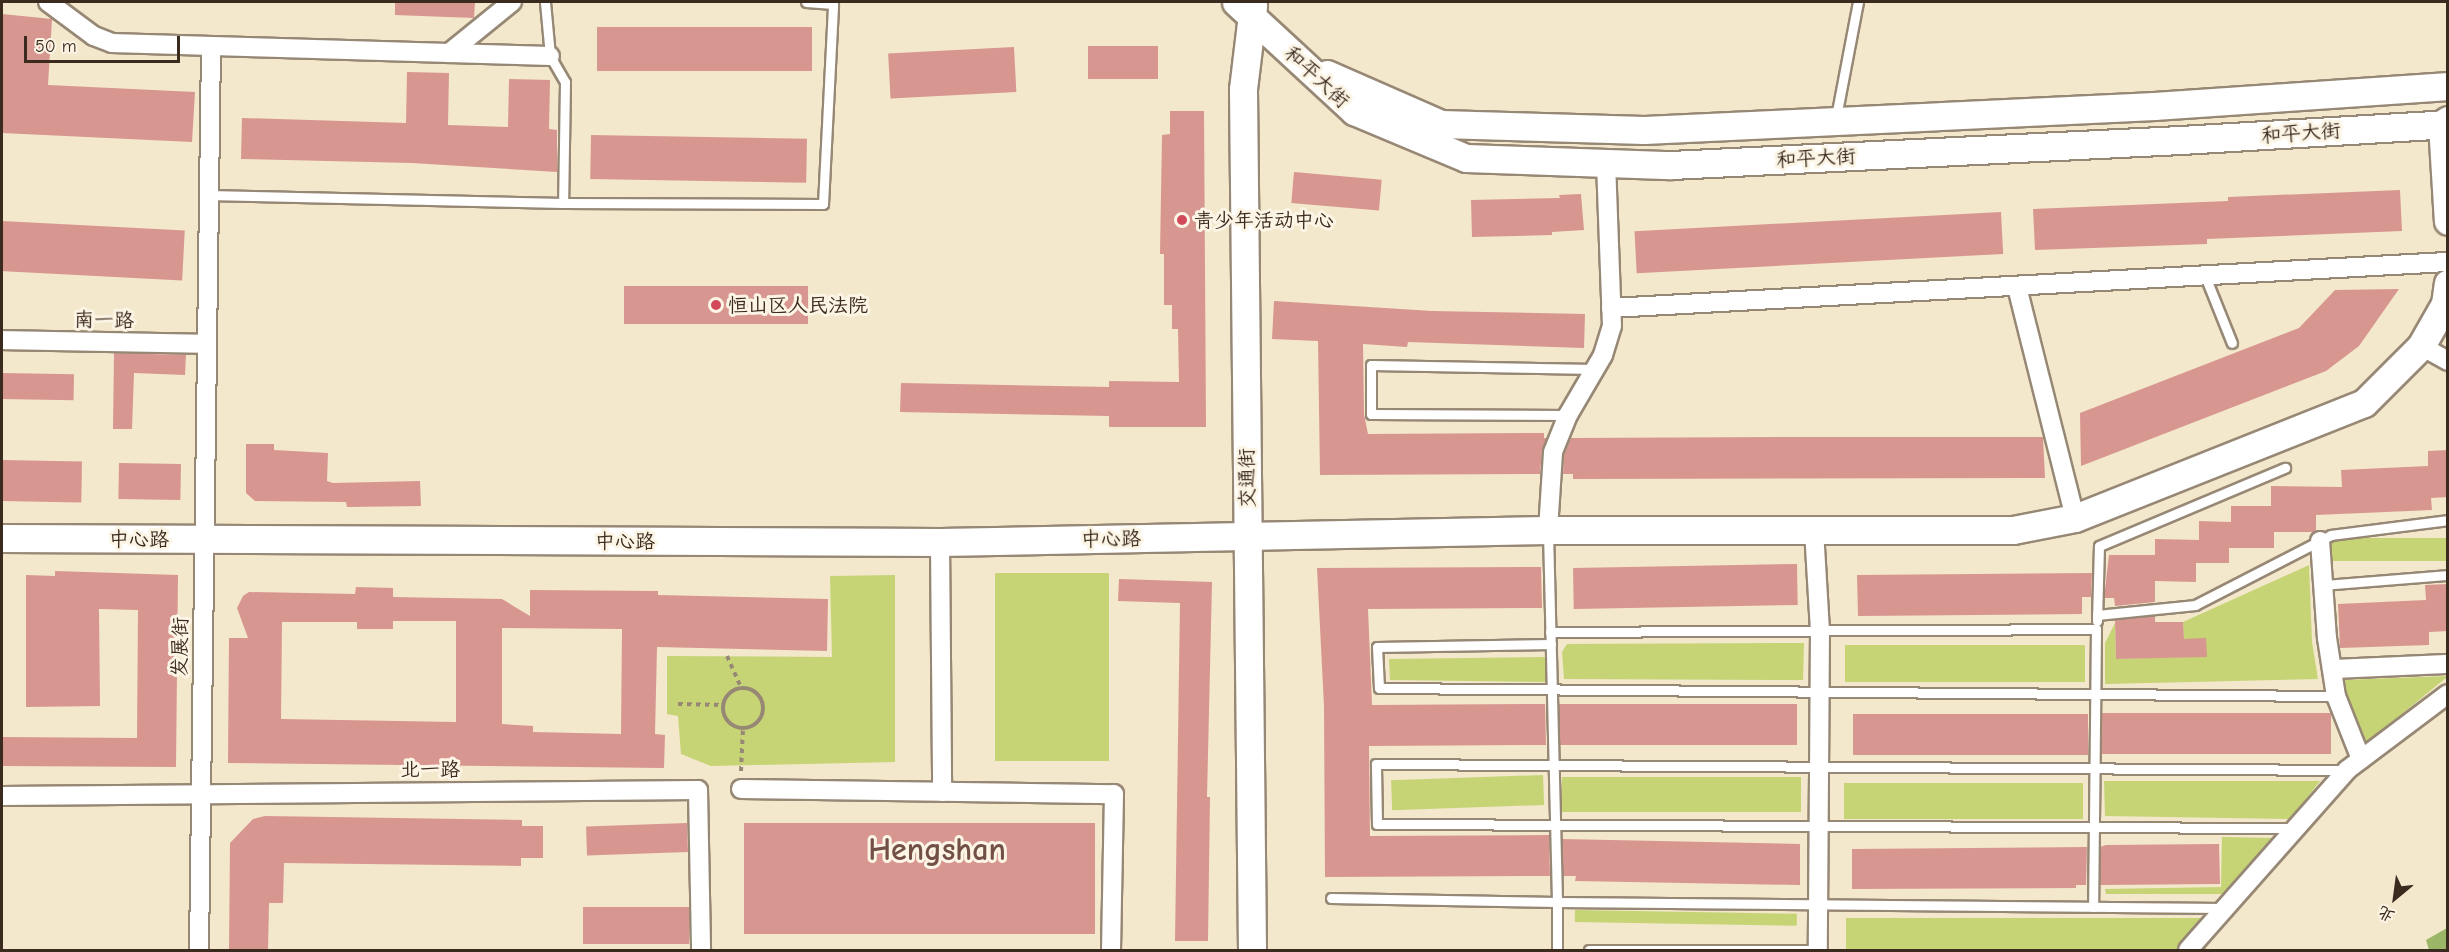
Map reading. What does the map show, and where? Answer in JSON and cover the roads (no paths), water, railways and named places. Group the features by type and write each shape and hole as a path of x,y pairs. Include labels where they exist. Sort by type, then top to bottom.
{"street":[{"path":"48,2 94,36 112,43 550,56"},
{"path":"449,53 512,2"},
{"name":"和平大街","path":"1247,6 1331,78 1441,124 1644,130 2154,106 2448,86"},
{"name":"和平大街","path":"1247,6 1354,111 1466,158 1671,165 2193,140 2446,123"},
{"name":"交通街","path":"1247,6 1243,89 1252,951"},
{"name":"发展街","path":"199,951 211,46"},
{"path":"2446,123 2448,221"},
{"path":"1548,530 1553,452 1568,415 1603,355 1612,326 1606,162"},
{"path":"1611,309 2448,262"},
{"path":"2017,286 2075,518"},
{"name":"中心路","path":"2,538 940,542 1548,530 2013,530 2075,518 2364,403 2421,346 2447,297"},
{"name":"南一路","path":"2,340 206,344"},
{"path":"2421,346 2448,361"},
{"path":"1814,530 1820,631 1819,950"},
{"path":"2320,541 2336,696 2354,764"},
{"path":"940,542 942,792"},
{"path":"2332,669 2448,664"},
{"path":"2188,951 2354,764 2448,694"},
{"path":"741,789 1113,794 1111,951"},
{"name":"北一路","path":"2,796 698,790 701,951"}],"lane":[{"path":"545,2 550,56 565,82 563,203"},
{"path":"208,195 563,203 823,204 833,4 806,2"},
{"path":"1835,121 1858,2"},
{"path":"2205,276 2232,343"},
{"path":"1568,415 1371,414 1371,365 1595,369"},
{"path":"2093,907 2099,546 2285,468"},
{"path":"2097,615 2195,605 2331,535 2448,520"},
{"path":"1548,530 1557,951"},
{"path":"2323,585 2448,575"},
{"path":"1550,632 2096,629"},
{"path":"1551,644 1377,647 1379,688 2096,692 2336,696"},
{"path":"2296,828 1377,825 1376,764 2095,768 2354,764"},
{"path":"1331,898 2225,908"},
{"path":"1589,951 1819,950"}],"place":[{"name":"青少年活动中心","path":"1182,220"},
{"name":"恒山区人民法院","path":"716,305"}],"district":[{"name":"Hengshan","path":"937,850"}]}
